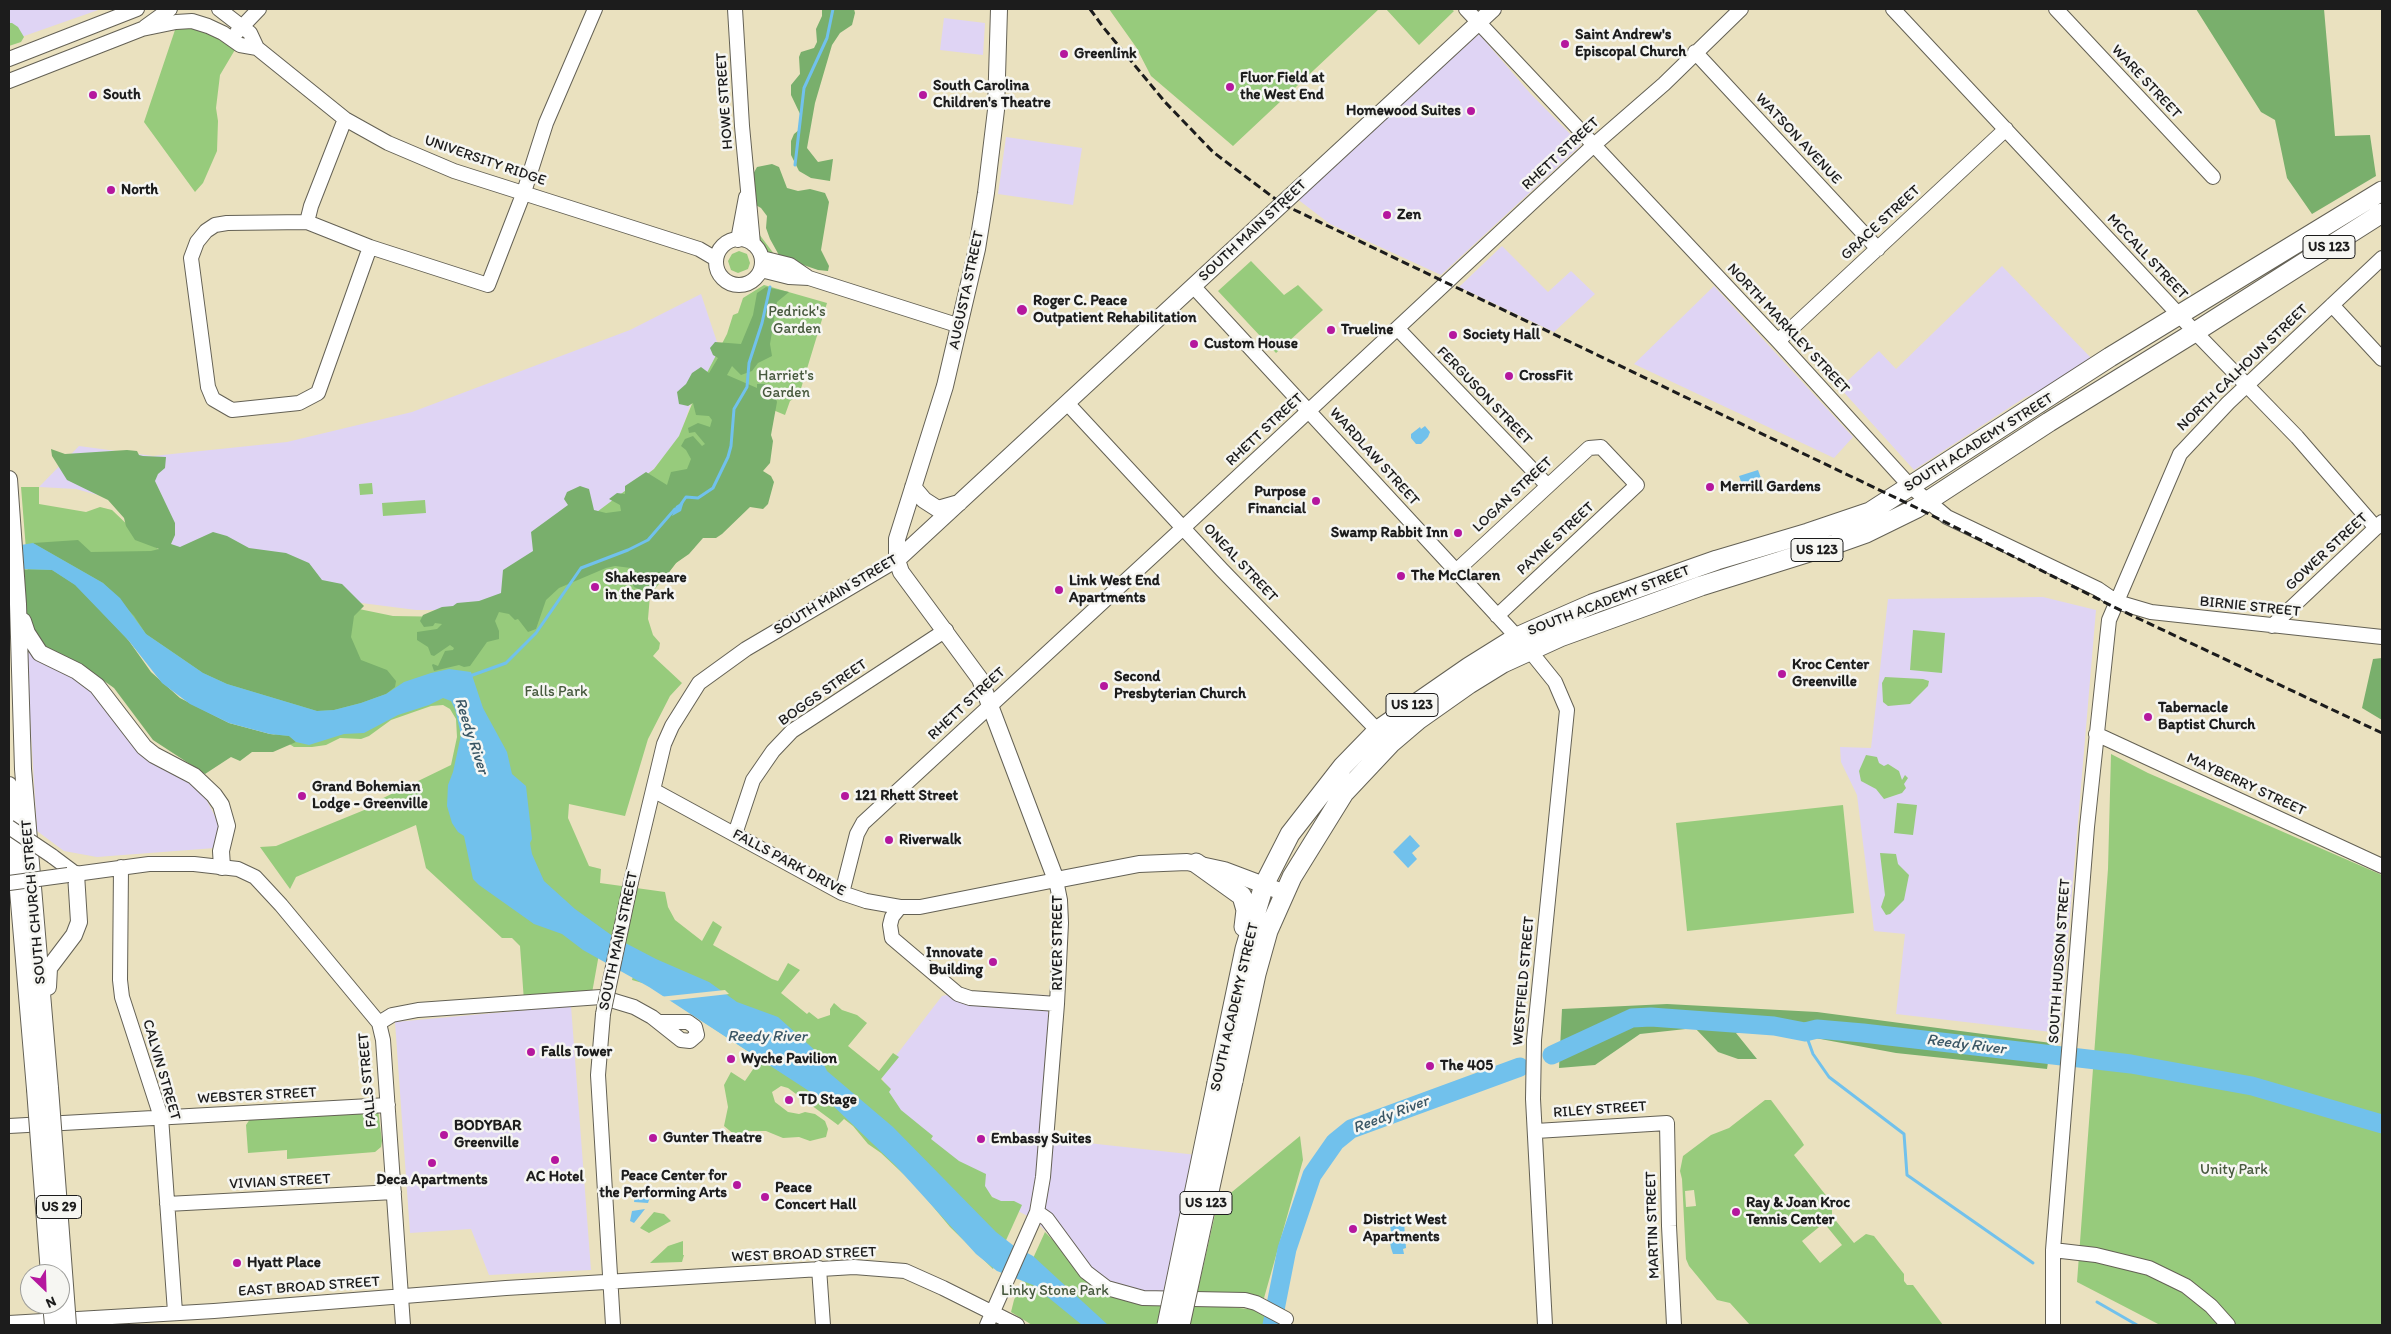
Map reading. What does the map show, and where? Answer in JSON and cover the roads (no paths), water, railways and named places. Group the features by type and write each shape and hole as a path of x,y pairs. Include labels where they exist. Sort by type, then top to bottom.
{"highway":[{"name":"SOUTH ACADEMY STREET","path":"1167,1325 1225,1082 1269,928 1311,844 1344,793 1384,737 1421,699 1517,637 1619,595 1717,560 1870,512 2110,358 2382,191"},
{"name":"SOUTH ACADEMY STREET","path":"1180,1325 1225,1082 1244,950 1264,885 1290,834 1343,766 1384,737 1418,720 1503,663 1648,604 1866,533 1917,508 2049,422 2382,213"},
{"path":"1196,863 1242,896 1246,910 1244,950"}],"main road":[{"name":"SOUTH MAIN STREET","path":"897,560 1493,9"},
{"name":"AUGUSTA STREET","path":"897,560 898,539 942,394 960,326 977,249 996,110 1000,36 998,10"},
{"name":"SOUTH CHURCH STREET","path":"9,479 18,604 23,769 47,1042 42,1089 49,1264"},
{"path":"913,488 924,500 938,509 960,503"},
{"name":"RIVER STREET","path":"897,560 901,572 946,630 980,680 1056,880"},
{"path":"18,604 27,634 40,653 77,671 97,686 144,747 154,755 194,776 214,794 221,805 228,826 221,851 222,867"},
{"name":"SOUTH CHURCH STREET","path":"9,785 18,906 42,1089 68,1325"},
{"name":"FALLS PARK DRIVE","path":"1056,880 1139,864 1196,863 1224,870 1285,893"},
{"path":"47,1042 49,968 74,935 79,922 72,874"},
{"path":"9,938 18,906"}],"street":[{"path":"9,59 137,9"},
{"path":"142,29 170,9"},
{"name":"UNIVERSITY RIDGE","path":"219,9 250,33 257,48 345,119 388,143 454,171 699,249 716,259"},
{"path":"231,38 259,9"},
{"path":"370,247 318,394 299,403 232,410 214,399 208,387 191,258 197,242 206,231 215,225 307,222 370,247 488,285 524,192 546,123 595,9"},
{"name":"HOWE STREET","path":"735,9 747,191 751,209 753,244"},
{"name":"NORTH MARKLEY STREET","path":"1466,9 1595,144 1910,486 1947,517 2098,589 2117,602"},
{"name":"RHETT STREET","path":"842,893 857,834 863,823 1398,329 1595,144 1664,84 1741,9"},
{"name":"MCCALL STREET","path":"1893,9 2195,332 2379,525"},
{"name":"WARE STREET","path":"2056,9 2213,177"},
{"name":"UNIVERSITY RIDGE","path":"9,81 142,29 176,22 192,21 208,26 240,45 257,48"},
{"name":"WATSON AVENUE","path":"1695,52 1878,249"},
{"path":"307,222 311,206 345,119"},
{"name":"GRACE STREET","path":"1778,341 2006,129"},
{"name":"HOWE STREET","path":"731,242 747,191"},
{"path":"761,264 750,282 742,285 732,284 720,276 716,259 731,242 753,244 761,264 789,277 809,278 960,326"},
{"name":"UNIVERSITY RIDGE","path":"699,249 731,242"},
{"name":"NORTH CALHOUN STREET","path":"2117,602 2180,454 2247,386 2382,258"},
{"name":"WARDLAW STREET","path":"1193,286 1530,651"},
{"path":"2332,306 2382,359"},
{"name":"FERGUSON STREET","path":"1398,329 1546,485"},
{"name":"ONEAL STREET","path":"1068,402 1249,598 1384,737"},
{"name":"LOGAN STREET","path":"1456,571 1546,485 1589,448 1595,446 1606,452 1637,485"},
{"name":"PAYNE STREET","path":"1497,616 1637,485"},
{"name":"GOWER STREET","path":"2272,626 2379,525"},
{"name":"SOUTH MAIN STREET","path":"613,1325 598,1075 603,1014 631,882 664,744 672,726 700,683 746,649 897,560"},
{"name":"BIRNIE STREET","path":"2117,602 2151,612 2382,637"},
{"name":"SOUTH HUDSON STREET","path":"2053,1325 2053,1250 2096,734 2109,620 2117,602"},
{"name":"BOGGS STREET","path":"735,834 753,780 773,751 792,731 946,630"},
{"name":"WESTFIELD STREET","path":"1530,651 1554,682 1567,710 1534,1040 1533,1092 1545,1325"},
{"name":"MAYBERRY STREET","path":"2096,734 2382,866"},
{"name":"FALLS PARK DRIVE","path":"653,790 842,893 866,901 900,906 945,903 1056,880"},
{"path":"9,827 52,856 72,874"},
{"path":"9,884 120,867 171,863 222,867"},
{"name":"CALVIN STREET","path":"120,867 120,980 122,997 161,1117 175,1312"},
{"name":"FALLS STREET","path":"222,867 238,870 255,877 281,905 379,1023 384,1040 403,1325"},
{"name":"RIVER STREET","path":"989,1319 1037,1212 1043,1177 1057,1004 1061,923 1060,900 1056,880"},
{"path":"900,906 890,925 892,938 899,946 963,997 1057,1004"},
{"path":"379,1023 392,1014 418,1010 601,997 634,1007 659,1022"},
{"name":"WEBSTER STREET","path":"9,1126 388,1105"},
{"name":"RILEY STREET","path":"1536,1131 1667,1123"},
{"name":"MARTIN STREET","path":"1667,1123 1668,1226 1674,1325"},
{"name":"VIVIAN STREET","path":"167,1204 394,1192"},
{"path":"1037,1212 1047,1219 1086,1272 1107,1288 1143,1298 1237,1300 1256,1303 1286,1319"},
{"path":"2053,1250 2096,1254 2149,1268 2186,1286 2211,1306 2228,1325"},
{"name":"WEST BROAD STREET","path":"611,1282 819,1268 865,1267 905,1271 989,1319 1017,1325"},
{"path":"819,1268 823,1325"},
{"name":"EAST BROAD STREET","path":"9,1322 611,1282"}],"water":[{"path":"1425,426 1430,432 1428,437 1421,444 1416,444 1411,438 1411,434 1420,427 1421,429"},
{"path":"1758,470 1762,481 1743,487 1739,476"},
{"path":"684,501 681,511 672,516 676,506"},
{"path":"33,543 103,583 120,598 146,634 203,673 227,684 317,711 334,710 361,703 386,694 404,682 431,673 449,669 471,672 483,708 507,752 512,774 526,786 532,854 544,881 575,909 614,937 656,959 709,982 737,1002 778,1017 818,1053 827,1071 893,1127 996,1232 1014,1246 1033,1256 1108,1325 1082,1325 1033,1285 997,1271 976,1254 895,1165 827,1100 812,1093 649,987 583,950 562,934 534,924 479,885 473,879 464,836 458,832 452,823 447,806 448,785 453,772 461,735 455,709 451,701 443,698 429,705 398,715 364,733 344,734 309,745 296,742 289,736 270,734 229,723 190,704 162,683 129,641 75,585 52,570 23,569 9,547"},
{"path":"1410,835 1420,846 1412,853 1417,859 1408,868 1393,852"},
{"path":"636,1191 650,1197 648,1203 634,1202"},
{"path":"645,1209 634,1223 630,1221 632,1211"},
{"path":"1393,1221 1404,1222 1406,1248 1403,1249 1404,1254 1393,1254 1391,1248 1390,1224"}],"waterway":[{"path":"795,165 804,88 827,38 833,9"},
{"path":"681,504 686,497 698,498 713,488 728,457 731,446 734,409 747,387 749,363 762,323 770,287"},
{"path":"470,676 506,663 536,633 581,568 628,550 648,540 675,509"},
{"name":"Reedy River","path":"1552,1055 1632,1018 1651,1017 1774,1026 1805,1032 1817,1029 2131,1064 2252,1086 2382,1124"},
{"path":"1805,1032 1813,1054 1829,1077 1904,1134 1907,1175 2033,1263"},
{"name":"Reedy River","path":"1272,1325 1287,1249 1312,1175 1335,1142 1351,1129 1520,1067"},
{"path":"2097,1302 2137,1325"}],"railway":[{"path":"1090,9 1165,102 1213,152 1282,204 1917,508 2114,607 2382,733"}],"place":[{"name":"Saint Andrew's Episcopal Church","path":"1565,44"},
{"name":"Greenlink","path":"1064,54"},
{"name":"Fluor Field at the West End","path":"1230,87"},
{"name":"South","path":"93,95"},
{"name":"South Carolina Children's Theatre","path":"923,95"},
{"name":"Homewood Suites","path":"1471,111"},
{"name":"North","path":"111,190"},
{"name":"Zen","path":"1387,215"},
{"name":"Roger C. Peace Outpatient Rehabilitation","path":"1022,310"},
{"name":"Trueline","path":"1331,330"},
{"name":"Society Hall","path":"1453,335"},
{"name":"Custom House","path":"1194,344"},
{"name":"CrossFit","path":"1509,376"},
{"name":"Merrill Gardens","path":"1710,487"},
{"name":"Purpose Financial","path":"1316,501"},
{"name":"Swamp Rabbit Inn","path":"1458,533"},
{"name":"The McClaren","path":"1401,576"},
{"name":"Shakespeare in the Park","path":"595,587"},
{"name":"Link West End Apartments","path":"1059,590"},
{"name":"Kroc Center Greenville","path":"1782,674"},
{"name":"Second Presbyterian Church","path":"1104,686"},
{"name":"Tabernacle Baptist Church","path":"2148,717"},
{"name":"Grand Bohemian Lodge - Greenville","path":"302,796"},
{"name":"121 Rhett Street","path":"845,796"},
{"name":"Riverwalk","path":"889,840"},
{"name":"Innovate Building","path":"993,962"},
{"name":"Falls Tower","path":"531,1052"},
{"name":"Wyche Pavilion","path":"731,1059"},
{"name":"The 405","path":"1430,1066"},
{"name":"TD Stage","path":"789,1100"},
{"name":"BODYBAR Greenville","path":"444,1135"},
{"name":"Gunter Theatre","path":"653,1138"},
{"name":"Embassy Suites","path":"981,1139"},
{"name":"AC Hotel","path":"555,1160"},
{"name":"Deca Apartments","path":"432,1163"},
{"name":"Peace Center for the Performing Arts","path":"737,1185"},
{"name":"Peace Concert Hall","path":"765,1197"},
{"name":"Ray & Joan Kroc Tennis Center","path":"1736,1212"},
{"name":"District West Apartments","path":"1353,1229"},
{"name":"Hyatt Place","path":"237,1263"}],"park label":[{"name":"Pedrick's Garden","path":"797,320"},
{"name":"Harriet's Garden","path":"786,384"},
{"name":"Falls Park","path":"556,692"},
{"name":"Unity Park","path":"2234,1170"},
{"name":"Linky Stone Park","path":"1055,1291"}]}
